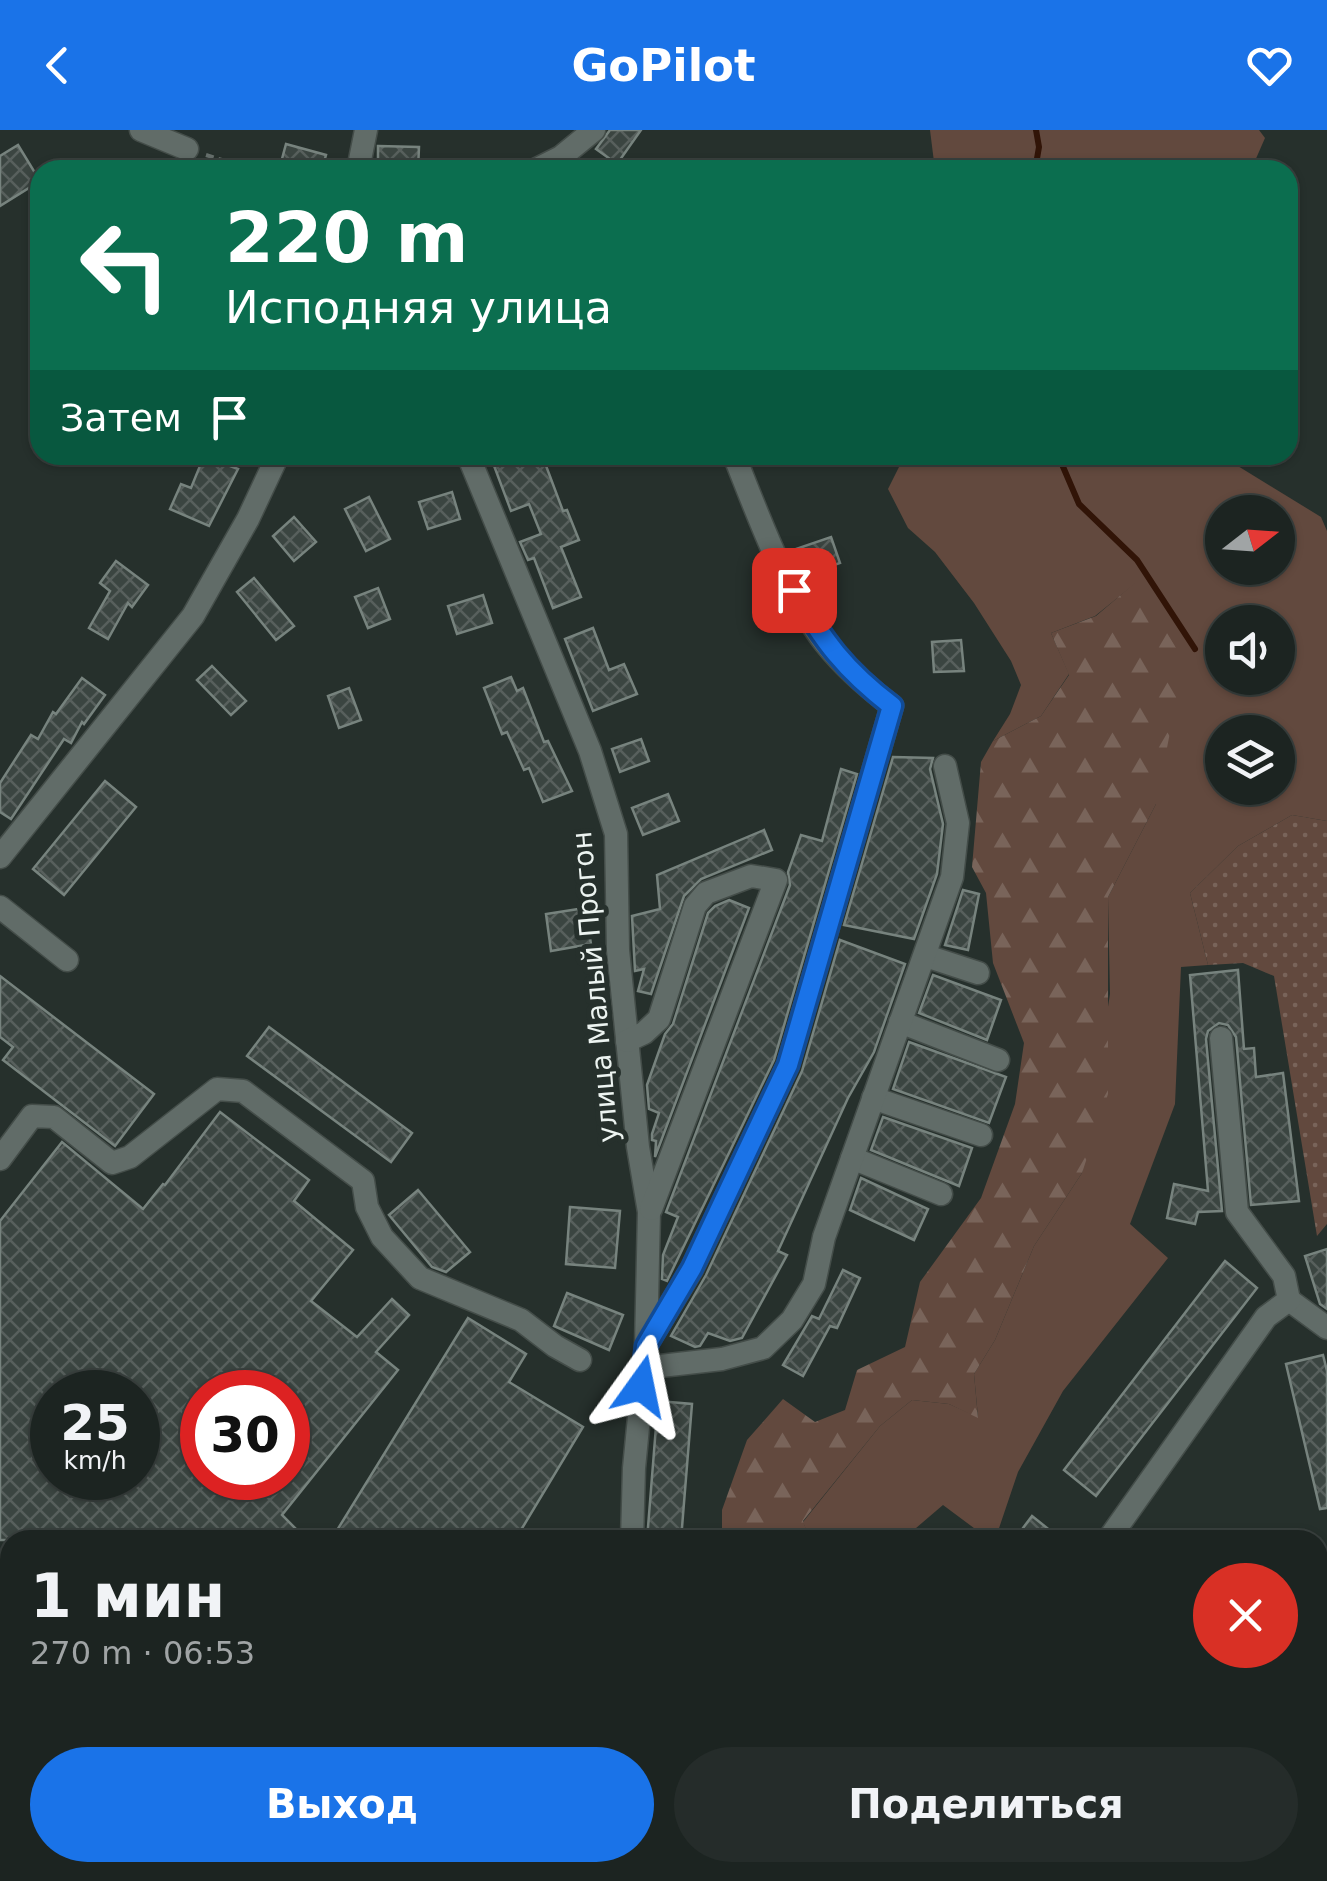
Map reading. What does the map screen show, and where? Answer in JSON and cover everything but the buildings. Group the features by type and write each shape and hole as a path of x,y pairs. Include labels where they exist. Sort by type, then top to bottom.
{"street":[{"path":"142,130 186,149"},
{"path":"360,160 366,130"},
{"path":"556,160 594,130"},
{"path":"0,857 192,616 248,519 273,465"},
{"name":"улица Малый Прогон","path":"472,465 590,751 616,834 618,950 638,1147 650,1212 645,1357 632,1530"},
{"path":"738,465 778,558 822,639 864,684 892,706 788,1065 692,1268 645,1357 722,1359 764,1348 792,1320 814,1284 824,1237 952,877 958,823 945,766"},
{"path":"627,1041 644,1033 659,1019 695,906 706,893 751,876 776,880 650,1212"},
{"path":"0,907 67,960"},
{"path":"926,956 978,973"},
{"path":"900,1022 998,1060"},
{"path":"1221,1038 1237,1212 1284,1276 1289,1300 1327,1328"},
{"path":"0,1159 32,1116 54,1117 112,1163 130,1158 217,1089 243,1091 362,1181 366,1207 382,1237 420,1278 520,1320 580,1360"},
{"path":"873,1098 981,1135"},
{"path":"852,1158 941,1194"},
{"path":"1115,1530 1266,1317 1289,1300"}],"path":[{"path":"186,149 222,160"}],"green space":[{"path":"930,130 1259,130 1265,138 1255,160 934,160"},
{"path":"900,465 1236,465 1285,495 1205,495 1205,585 1295,585 1295,501 1321,517 1327,531 1327,821 1292,815 1238,846 1190,893 1208,965 1181,967 1175,1104 1130,1224 1168,1258 1063,1391 1018,1472 998,1530 977,1530 943,1505 914,1530 806,1530 803,1522 880,1426 912,1400 949,1404 978,1417 974,1374 995,1340 1034,1246 1082,1173 1110,994 1108,897 1156,804 1136,583 1095,616 1051,633 1069,674 1041,716 993,741 1010,714 1021,685 1011,661 974,603 935,552 908,528 888,489"},
{"path":"1136,582 1184,661 1156,804 1108,897 1108,1094 1082,1173 1034,1246 995,1340 974,1374 978,1418 949,1404 912,1400 880,1426 803,1521 806,1530 722,1530 722,1510 747,1440 783,1399 815,1422 845,1410 857,1370 905,1347 920,1282 981,1198 1015,1104 1024,1043 993,963 986,893 972,867 981,762 993,741 1041,716 1069,675 1051,633 1096,616"},
{"path":"1292,815 1327,821 1327,1224 1317,1236 1274,976 1243,963 1208,965 1190,893 1238,846"}],"waterway":[{"path":"1036,130 1037,160"},
{"path":"1062,465 1079,504 1137,560 1195,649"}],"route":[{"path":"641,1386 646,1346 677,1298 788,1065 892,706 844,665 822,639 794,590"}]}
